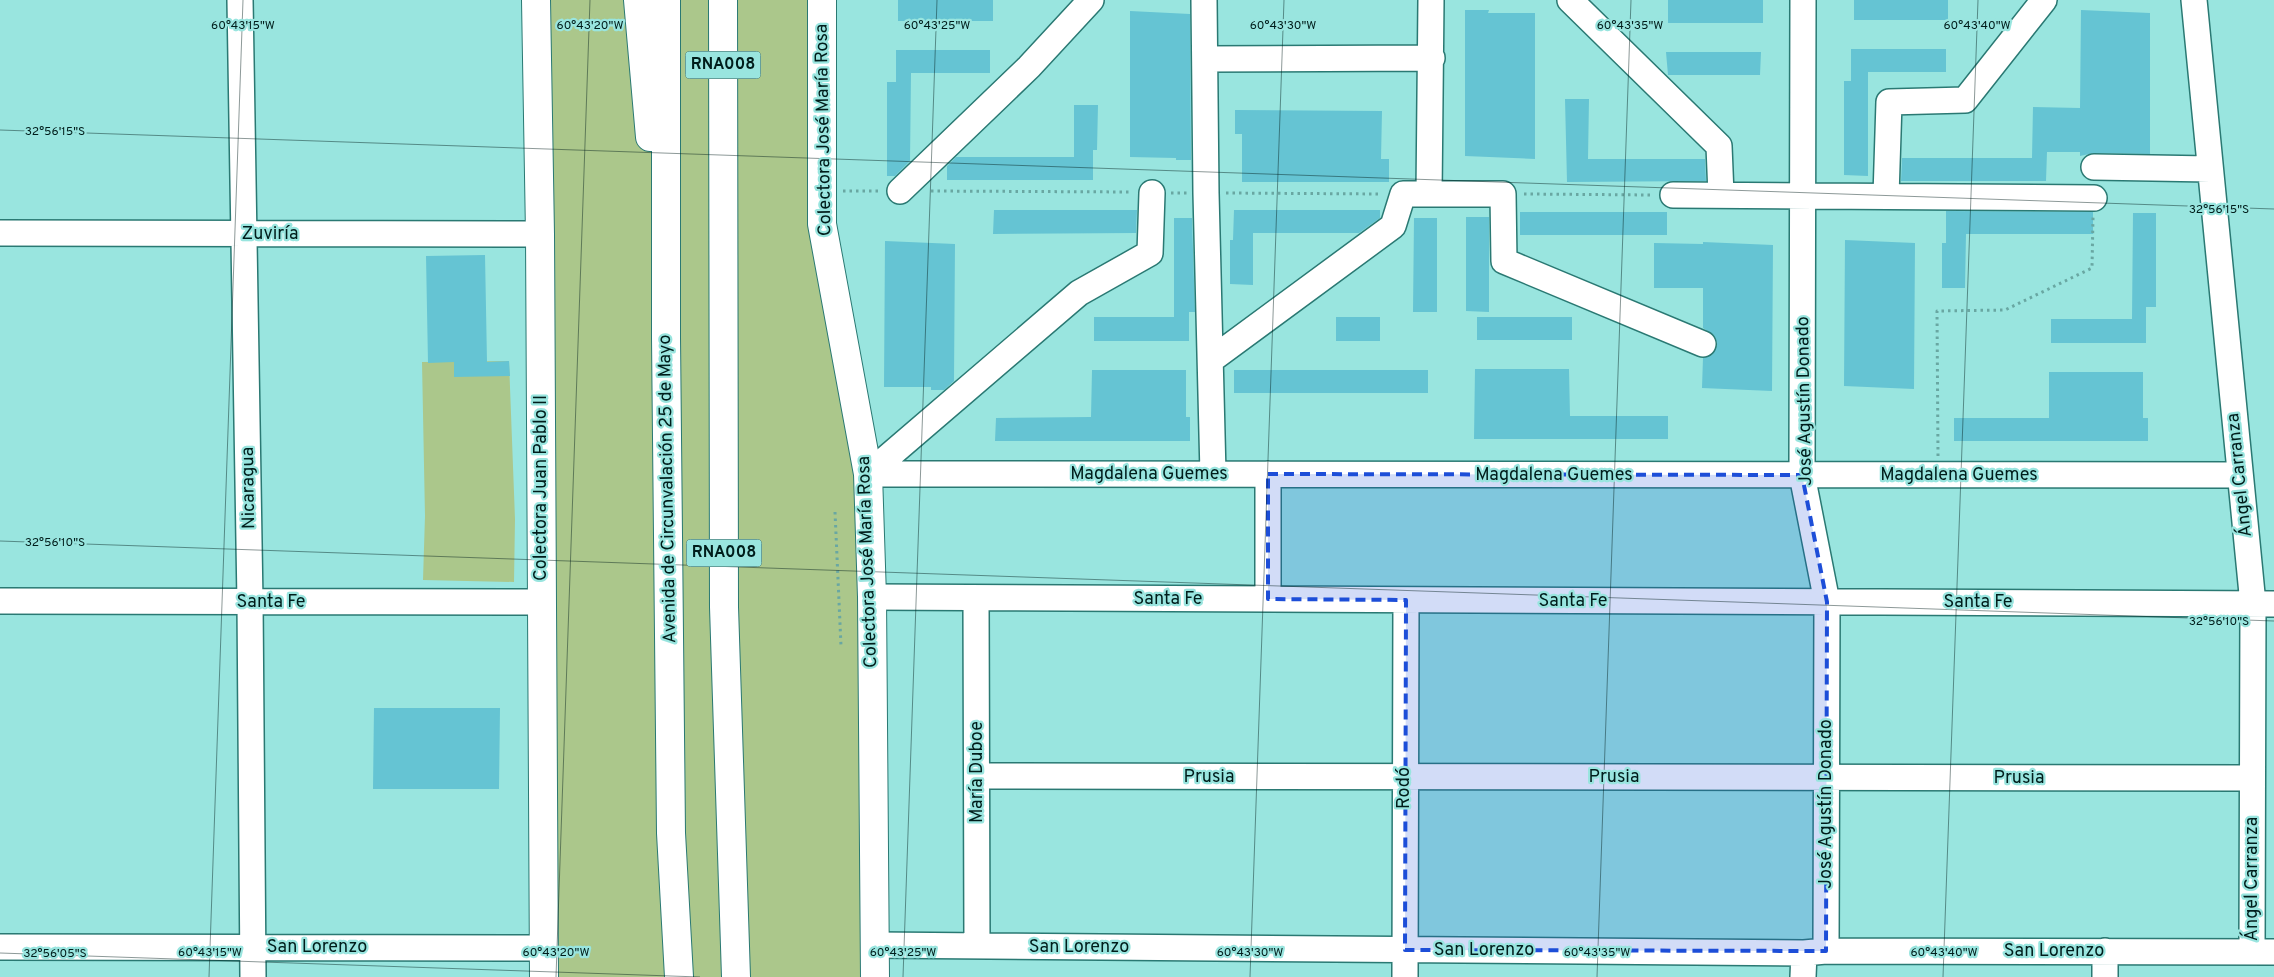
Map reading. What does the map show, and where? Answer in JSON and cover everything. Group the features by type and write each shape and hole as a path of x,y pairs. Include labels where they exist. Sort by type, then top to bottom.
{"main road":[{"name":"Colectora Juan Pablo II","path":"536,0 540,234 544,977"},
{"path":"638,0 666,338"},
{"name":"Avenida de Circunvalación 25 de Mayo","path":"666,0 666,338 671,833 679,977"},
{"name":"RNA008","path":"723,0 724,607 736,977"},
{"path":"723,129 739,0"},
{"name":"Colectora José María Rosa","path":"822,0 822,224 868,474 872,598 875,977"}],"street":[{"name":"Nicaragua","path":"240,0 250,602 253,977"},
{"path":"900,191 1029,68 1091,0"},
{"path":"1204,0 1206,193 1213,474"},
{"path":"1429,194 1432,58 1431,0"},
{"path":"1570,0 1718,146 1721,195"},
{"name":"José Agustín Donado","path":"1803,0 1802,475 1827,602 1826,777 1815,952 1803,977"},
{"path":"1886,196 1889,102 1965,100 2044,0"},
{"name":"Ángel Carranza","path":"2194,0 2240,475 2264,604 2252,778 2263,952"},
{"path":"1205,59 1432,58"},
{"path":"2094,166 2210,168"},
{"path":"868,474 1079,293 1150,253 1152,193"},
{"path":"1211,360 1392,226 1403,194 1503,194 1504,261 1703,344"},
{"path":"1673,195 2094,198"},
{"name":"Zuviría","path":"0,233 540,234"},
{"name":"Magdalena Guemes","path":"868,474 2240,475"},
{"path":"1268,474 1268,599"},
{"name":"Santa Fe","path":"872,598 2264,604"},
{"name":"María Duboe","path":"976,598 977,946"},
{"name":"Rodó","path":"1405,977 1404,777 1406,600"},
{"name":"Santa Fe","path":"0,601 541,602"},
{"name":"Prusia","path":"976,776 2252,778"},
{"name":"San Lorenzo","path":"874,945 1405,950 2263,952"},
{"name":"San Lorenzo","path":"0,947 544,948"},
{"path":"2105,977 2106,952"}],"path":[{"path":"822,191 1403,194"},
{"path":"1503,194 1673,195"},
{"path":"1938,475 1936,311 2005,310 2092,268 2094,198"},
{"path":"835,512 841,646"}],"highlighted area":[{"path":"1268,474 1802,475 1827,602 1826,951 1405,950 1406,600 1268,599"}],"green space":[{"path":"536,0 822,0 822,224 868,474 875,977 544,977"},
{"path":"509,361 515,519 514,582 423,580 425,516 422,362"}],"building":[{"path":"898,0 993,0 993,21 898,21"},
{"path":"1668,0 1763,0 1763,23 1668,23"},
{"path":"1854,0 1948,0 1948,20 1854,20"},
{"path":"1465,10 1489,10 1488,13 1535,13 1535,159 1465,156"},
{"path":"2081,10 2150,13 2150,154 2094,153 2080,156 2080,152 2047,152 2046,181 1901,181 1902,158 2032,158 2033,107 2080,108"},
{"path":"1130,11 1190,14 1191,160 1130,157"},
{"path":"1851,49 1946,49 1946,72 1868,72 1868,176 1844,175 1844,81 1851,81"},
{"path":"896,50 990,50 990,73 911,73 910,161 895,176 887,176 887,82 896,82"},
{"path":"1666,52 1761,52 1760,75 1668,75"},
{"path":"1565,99 1589,99 1588,159 1705,159 1706,181 1567,182"},
{"path":"1074,105 1098,105 1097,150 1093,150 1093,180 947,180 947,166 956,157 1074,157"},
{"path":"1235,110 1382,111 1381,159 1389,159 1389,182 1242,182 1242,134 1235,134"},
{"path":"994,210 1137,210 1136,233 993,234"},
{"path":"1234,210 1380,210 1380,218 1359,233 1253,233 1253,285 1230,284 1230,240 1233,240"},
{"path":"1946,211 2093,212 2093,234 1966,234 1965,288 1942,288 1942,243 1946,243"},
{"path":"1520,212 1667,212 1667,235 1520,235"},
{"path":"2133,213 2156,213 2156,307 2146,307 2146,343 2051,343 2051,319 2132,319"},
{"path":"1466,217 1489,217 1489,312 1466,311"},
{"path":"1174,218 1192,218 1195,312 1189,312 1189,341 1094,341 1094,317 1174,317"},
{"path":"1414,218 1437,218 1437,312 1413,312"},
{"path":"1845,240 1915,243 1914,389 1844,386"},
{"path":"885,241 955,244 954,381 944,390 931,390 931,387 884,387"},
{"path":"1703,242 1773,245 1772,391 1702,388 1703,358 1712,355 1717,343 1714,335 1703,328 1703,288 1654,288 1654,243 1703,244"},
{"path":"485,255 487,362 509,361 510,376 454,377 454,362 428,363 426,256"},
{"path":"1336,317 1380,317 1380,341 1336,341"},
{"path":"1477,317 1572,317 1572,340 1477,340"},
{"path":"1475,369 1569,369 1570,416 1668,416 1668,439 1474,439"},
{"path":"1092,370 1186,370 1186,417 1190,417 1190,441 995,441 996,418 1091,417"},
{"path":"1234,370 1428,370 1428,393 1234,393"},
{"path":"2049,372 2143,372 2143,418 2148,418 2148,441 1954,441 1954,418 2049,418"},
{"path":"374,708 500,708 499,789 373,789"}]}
